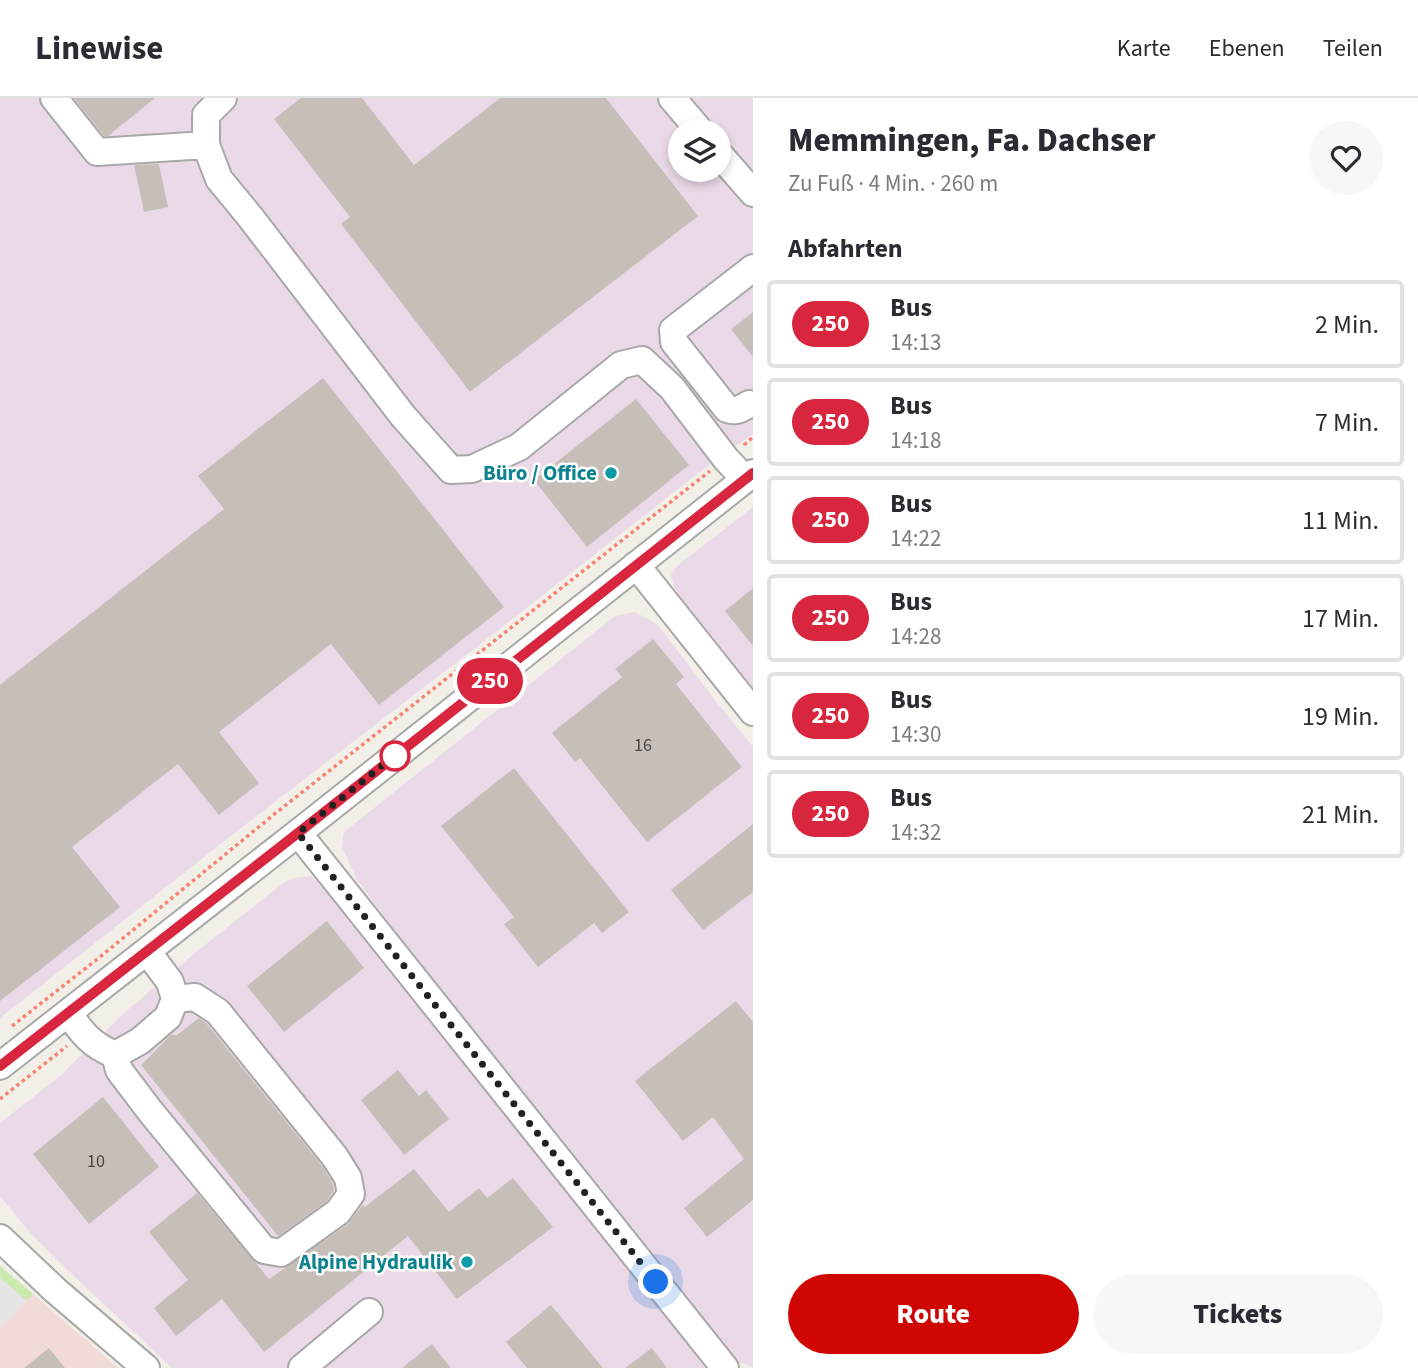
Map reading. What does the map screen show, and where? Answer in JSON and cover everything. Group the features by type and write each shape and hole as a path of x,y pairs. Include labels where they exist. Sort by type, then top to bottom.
{"street":[{"path":"54,98 97,152 206,145"},
{"path":"0,1066 749,476 726,459 671,388 642,360 621,365 519,447 472,469 451,470 403,416 219,179 206,145 205,115 223,98"},
{"path":"672,98 690,119"},
{"path":"731,167 753,193"},
{"path":"749,404 738,410 727,409 674,342 673,330 753,268"},
{"path":"636,565 753,712"},
{"path":"298,833 725,1368"},
{"path":"115,1055 140,1041 168,1017 175,999 170,982 147,951"},
{"path":"68,1013 99,1048 115,1055 120,1070 150,1111 264,1250 281,1253 338,1212 351,1194 348,1178 335,1157 218,1012 195,998 175,999"},
{"path":"0,1238 146,1368"},
{"path":"302,1368 369,1312"}],"path":[{"path":"10,1027 297,796 753,438"}],"shaded area":[{"path":"0,98 753,98 753,434 715,460 0,1018"},
{"path":"753,507 753,690 693,617 674,587 671,575 677,566"},
{"path":"635,612 658,625 753,747 753,1367 736,1361 720,1348 453,1008 357,880 342,847 344,832 615,616"},
{"path":"311,876 330,891 481,1079 545,1165 656,1300 705,1368 172,1368 60,1263 0,1196 0,1123 60,1076 124,1013 195,953 282,884 294,878"},
{"path":"0,1266 33,1294 118,1368 0,1368"},
{"path":"0,1278 27,1301 0,1328"}],"green space":[{"path":"0,1266 33,1294 27,1301 0,1278"}],"building":[{"path":"74,98 155,98 108,136 104,136"},
{"path":"301,98 362,98 414,165 500,98 606,98 668,178 668,182 671,182 698,216 470,392 341,224 350,217 274,119"},
{"path":"159,164 168,207 144,212 134,165"},
{"path":"753,312 753,357 731,329"},
{"path":"323,378 504,607 379,705 331,644 219,732 259,783 219,815 178,764 72,847 120,907 0,1001 0,685 224,509 198,476"},
{"name":"Büro / Office","path":"636,399 689,465 587,547 534,480"},
{"path":"753,588 753,646 725,611"},
{"path":"653,639 684,677 676,684 742,767 647,842 580,758 575,762 552,733 622,677 615,669"},
{"path":"514,768 629,912 602,933 594,923 538,967 504,924 514,917 441,826"},
{"path":"753,824 753,892 703,930 671,890"},
{"path":"327,921 364,968 284,1032 247,986"},
{"path":"736,1001 753,1022 753,1200 707,1237 684,1208 744,1159 713,1117 683,1141 635,1081"},
{"path":"199,1018 207,1024 323,1167 333,1184 334,1190 327,1201 278,1236 141,1065 171,1035 177,1035"},
{"path":"398,1070 419,1096 426,1090 449,1119 404,1155 361,1100"},
{"path":"103,1097 159,1167 89,1224 33,1154"},
{"path":"414,1169 449,1212 479,1188 487,1198 513,1178 553,1227 457,1299 408,1236 264,1352 222,1299 176,1336 154,1308 188,1280 149,1232 197,1193 269,1279 347,1225 363,1205 365,1207"},
{"path":"551,1305 603,1368 527,1368 506,1342"},
{"path":"432,1344 451,1368 402,1368"},
{"path":"49,1348 65,1368 24,1368"},
{"path":"652,1348 667,1368 625,1368"}],"bus line":[{"name":"250","path":"0,1066 753,473"}],"place":[{"name":"Büro / Office","path":"611,473"},
{"name":"Alpine Hydraulik","path":"467,1262"}],"route":[{"path":"395,756 403,749 298,833 656,1282"}]}
